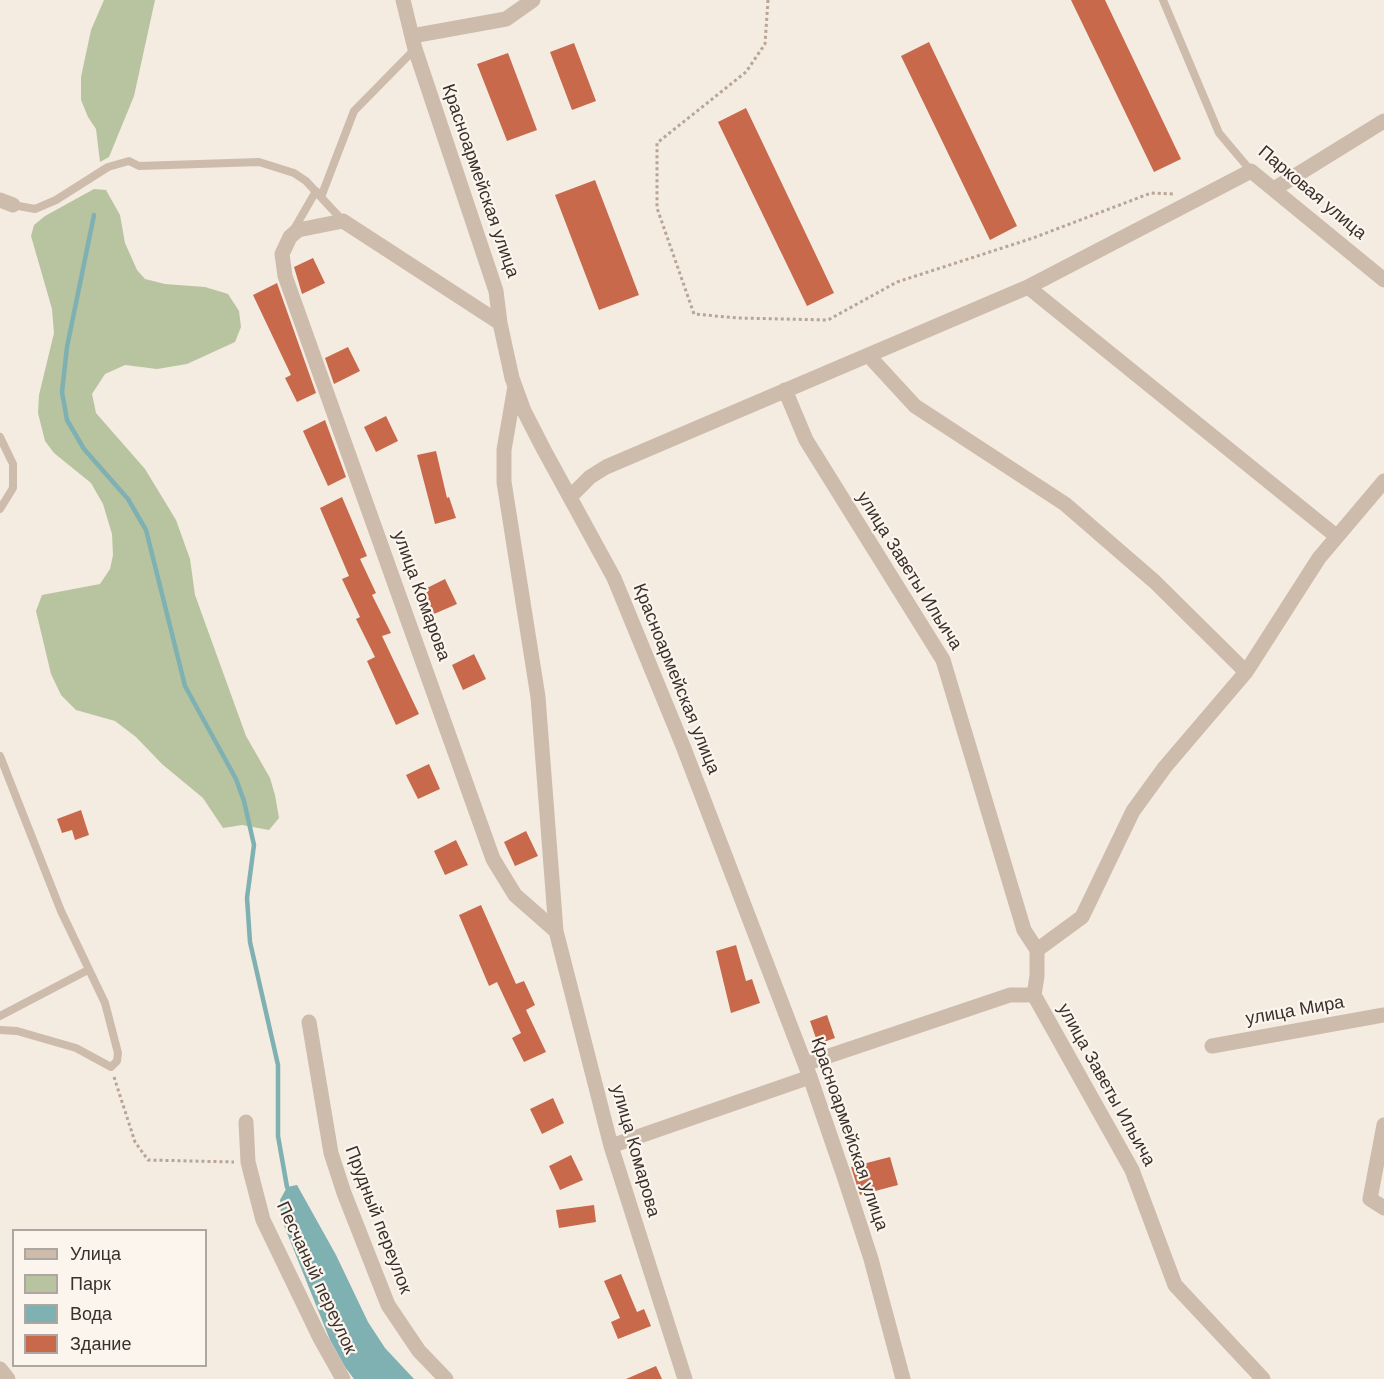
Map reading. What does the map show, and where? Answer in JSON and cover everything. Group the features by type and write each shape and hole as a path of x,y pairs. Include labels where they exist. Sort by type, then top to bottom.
{"street":[{"name":"Красноармейская улица","path":"403,0 413,42 496,291 500,323 515,386 524,411 622,599 683,746 807,1071 871,1259 903,1379"},
{"path":"413,42 506,19 533,0"},
{"path":"1274,189 1384,121"},
{"path":"570,496 590,477 606,467 1028,286 1251,171"},
{"name":"Парковая улица","path":"1251,171 1384,280"},
{"path":"290,237 298,230 343,221 500,323"},
{"name":"улица Комарова","path":"290,237 282,255 285,276 494,859 515,895 556,931"},
{"path":"1028,286 1336,536"},
{"path":"868,355 915,406 1065,504 1155,582 1246,672"},
{"name":"улица Комарова","path":"515,386 504,450 504,482 538,697 556,931 611,1146 685,1379"},
{"name":"улица Заветы Ильича","path":"785,390 806,440 943,660 1024,930 1036,950 1037,976 1034,995 1132,1170 1175,1285 1263,1379"},
{"path":"1036,950 1082,917 1133,811 1165,767 1246,672 1336,536 1384,481"},
{"path":"611,1146 1010,995 1034,995"},
{"name":"улица Мира","path":"1212,1046 1384,1015"},
{"name":"Прудный переулок","path":"309,1022 330,1153 344,1193 388,1305 419,1350 446,1379"},
{"name":"Песчаный переулок","path":"246,1122 248,1162 263,1220 320,1338 343,1379"},
{"path":"1384,1125 1370,1199 1384,1208"},
{"path":"0,1369 8,1379"}],"lane":[{"name":"Парковая улица","path":"1163,0 1219,133 1251,171"},
{"path":"290,237 319,194 354,111 413,42"},
{"path":"7,203 35,209 56,200 108,167 129,161 139,166 259,162 294,173 319,194 343,221"},
{"path":"0,437 14,464 13,488 0,509"},
{"path":"0,756 60,911 105,1003 117,1043 117,1061 111,1067 76,1048 17,1031 0,1030"},
{"path":"0,1016 88,970"}],"path":[{"path":"768,0 765,44 746,72 657,143 657,208 694,314 738,318 828,320 897,282 1033,238 1151,193 1204,195"},
{"path":"111,1067 135,1142 148,1160 248,1162"}],"green space":[{"path":"104,0 155,0 134,96 109,157 100,162 96,129 81,100 81,77 91,30"},
{"path":"94,189 106,190 120,215 125,243 137,270 145,279 165,284 205,287 228,294 239,311 241,327 235,342 187,364 157,369 125,365 105,374 92,394 96,413 145,469 176,520 190,559 195,595 246,736 270,778 279,818 269,830 242,825 223,828 203,798 162,764 136,737 115,721 76,710 61,695 51,674 36,611 42,595 100,584 110,569 113,555 112,534 103,504 91,483 54,453 45,441 38,413 39,395 54,333 52,309 31,236 34,225 45,216"}],"water":[{"path":"297,1185 336,1255 368,1322 385,1348 414,1379 354,1379 345,1367 330,1340 281,1218 280,1200 287,1187"}],"building":[{"path":"1071,0 1105,0 1181,159 1154,172"},
{"path":"929,42 1017,226 990,240 901,56"},
{"path":"574,43 596,101 572,110 550,52"},
{"path":"508,53 537,130 507,141 477,64"},
{"path":"746,108 834,293 807,306 718,122"},
{"path":"595,180 639,295 599,310 555,195"},
{"path":"313,258 325,283 302,294 294,267"},
{"path":"277,283 316,393 297,402 285,378 291,375 253,295"},
{"path":"348,347 360,371 334,384 325,358"},
{"path":"386,416 398,441 376,452 364,427"},
{"path":"325,420 346,477 328,486 303,431"},
{"path":"436,451 447,498 449,497 456,518 435,524 417,455"},
{"path":"342,497 367,556 360,559 376,593 372,595 391,633 382,636 419,714 396,725 367,661 375,657 356,619 360,617 342,579 349,576 320,508"},
{"path":"445,579 457,604 434,614 423,590"},
{"path":"474,654 486,679 463,690 452,665"},
{"path":"429,764 440,789 418,799 406,775"},
{"path":"81,810 89,835 75,840 72,830 62,833 57,819"},
{"path":"526,831 538,856 515,866 504,842"},
{"path":"456,840 468,865 445,875 434,851"},
{"path":"481,905 516,984 524,981 535,1005 526,1010 546,1052 524,1062 512,1038 521,1033 497,982 489,986 459,915"},
{"path":"736,945 746,981 752,979 760,1003 731,1013 716,951"},
{"path":"827,1015 835,1038 818,1044 810,1021"},
{"path":"553,1098 564,1123 542,1134 530,1109"},
{"path":"571,1155 583,1180 560,1190 549,1166"},
{"path":"890,1157 898,1185 860,1195 851,1167"},
{"path":"594,1205 596,1222 559,1228 556,1210"},
{"path":"621,1274 637,1312 644,1309 651,1326 618,1339 611,1322 620,1318 604,1281"},
{"path":"656,1366 662,1379 626,1379"}],"waterway":[{"path":"94,215 67,347 62,392 67,420 84,449 128,499 146,530 185,686 236,779 244,801 254,845 247,898 250,942 278,1065 278,1136 287,1187"}]}
